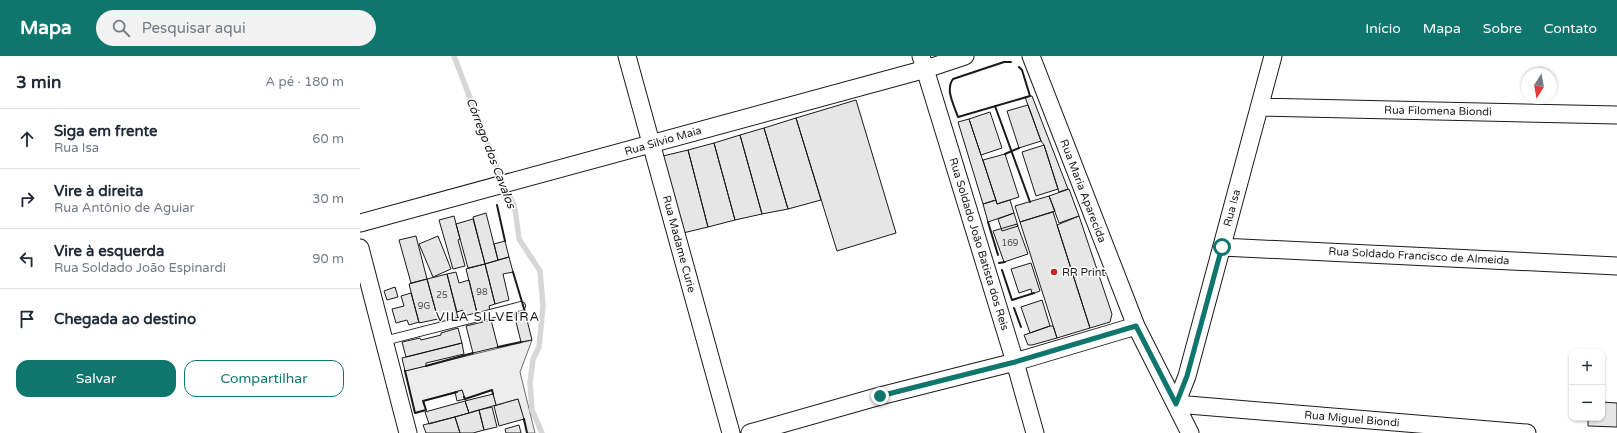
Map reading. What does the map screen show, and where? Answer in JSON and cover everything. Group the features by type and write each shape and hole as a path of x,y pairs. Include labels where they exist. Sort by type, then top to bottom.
{"street":[{"name":"Rua Madame Curie","path":"627,56 731,433"},
{"name":"Rua Silvio Maia","path":"360,224 846,90 924,62 964,56"},
{"name":"Rua Maria Aparecida","path":"1031,56 1136,326 1190,433"},
{"name":"Rua Isa","path":"1176,404 1187,376 1272,56"},
{"name":"Rua Soldado João Batista dos Reis","path":"924,62 1035,433"},
{"name":"Rua Filomena Biondi","path":"1259,107 1617,115"},
{"name":"Rua Soldado Francisco de Almeida","path":"1222,247 1617,266"},
{"path":"360,248 408,433"},
{"path":"750,433 880,396 1015,362 1136,326"},
{"name":"Rua Miguel Biondi","path":"1176,404 1527,433"}],"lane":[{"path":"384,341 521,306"}],"shaded area":[{"path":"532,340 520,372 535,433 527,433 518,399 496,405 492,390 465,399 462,390 424,401 426,410 415,413 405,371"}],"building":[{"path":"1032,96 1068,189 1059,192 1044,145 1041,141 1025,97"},
{"path":"856,100 896,233 837,251 796,118"},
{"path":"1028,105 1041,141 1019,148 1007,111"},
{"path":"990,112 1002,148 981,155 969,119"},
{"path":"796,118 821,200 788,209 764,128"},
{"path":"969,119 996,200 983,204 958,122"},
{"path":"764,128 788,209 762,214 740,135"},
{"path":"740,135 762,214 735,220 714,143"},
{"path":"714,143 735,220 708,227 688,150"},
{"path":"1044,145 1058,189 1036,196 1022,152"},
{"path":"688,150 708,227 683,233 663,156"},
{"path":"1005,154 1019,197 997,204 983,160"},
{"path":"1069,189 1079,216 1059,223 1049,196"},
{"path":"1049,196 1055,211 1020,222 1015,206"},
{"path":"996,200 997,204 1010,200 1014,213 988,222 983,204"},
{"name":"RR Print","path":"1053,212 1090,328 1057,338 1020,222"},
{"path":"486,213 498,260 485,264 473,217"},
{"path":"1014,213 1018,226 1002,231 998,219"},
{"path":"454,216 460,239 458,240 465,266 453,269 439,220"},
{"path":"1079,216 1112,314 1110,322 1090,328 1057,225"},
{"path":"473,219 485,264 468,268 456,224"},
{"path":"1017,224 1028,254 1004,262 993,231"},
{"path":"416,236 427,279 411,283 399,240"},
{"path":"438,236 451,269 433,277 419,244"},
{"path":"505,241 509,257 498,260 494,244"},
{"path":"509,257 513,272 503,274 509,300 495,304 485,264"},
{"path":"1031,263 1040,291 1032,294 1031,289 1019,293 1011,269"},
{"path":"485,264 495,304 489,306 490,310 477,313 466,269"},
{"path":"456,272 459,283 469,280 477,313 465,317 463,310 457,312 447,274"},
{"path":"447,274 458,318 439,323 427,279"},
{"path":"427,279 438,319 419,323 409,284"},
{"path":"395,287 398,297 387,300 384,291"},
{"path":"411,293 419,322 409,325 407,320 396,323 392,309 404,306 401,296"},
{"path":"1042,300 1050,326 1030,333 1021,307"},
{"path":"525,312 532,340 521,342 514,314"},
{"path":"491,320 498,347 473,353 466,326"},
{"path":"1053,326 1057,338 1028,345 1024,335"},
{"path":"458,328 462,343 406,357 402,342 420,338 421,340 441,335 441,333"},
{"path":"462,343 464,354 426,363 426,366 405,371 402,358"},
{"path":"462,390 465,399 457,401 455,392"},
{"path":"493,394 496,405 469,413 465,401"},
{"path":"518,399 524,419 499,426 494,406"},
{"path":"465,401 469,413 429,424 425,412"},
{"path":"1605,402 1617,403 1617,427 1588,426 1588,421 1605,421"},
{"path":"492,407 497,427 484,430 479,410"},
{"path":"479,410 484,430 473,433 460,433 455,417"},
{"path":"455,417 460,433 426,433 423,425"},
{"path":"519,425 521,433 506,433 505,429"}],"waterway":[{"name":"Córrego dos Cavalos","path":"454,56 489,148 515,209 519,239 540,271 543,306 539,347 533,359 530,383 532,410 542,433"}],"wall":[{"path":"1011,62 1004,62 953,79 950,93 958,117 1030,96 1022,70 1019,67"},
{"path":"995,106 1030,202"},
{"path":"1005,154 1019,148"},
{"path":"497,205 505,241"},
{"path":"988,222 998,255"},
{"path":"999,263 1005,262"},
{"path":"1002,270 1012,300 1034,293"},
{"path":"513,272 525,312"},
{"path":"1014,308 1021,327"},
{"path":"498,347 521,342"},
{"path":"426,366 473,353"},
{"path":"405,371 415,413 426,410 423,401 457,392"},
{"path":"464,397 465,399 492,390 493,394"},
{"path":"524,419 527,433"}],"place":[{"name":"RR Print","path":"1054,272"}],"district":[{"name":"VILA SILVEIRA","path":"488,317"}],"route":[{"path":"880,396 1015,362 1136,326 1176,404 1187,376 1222,247"}]}
